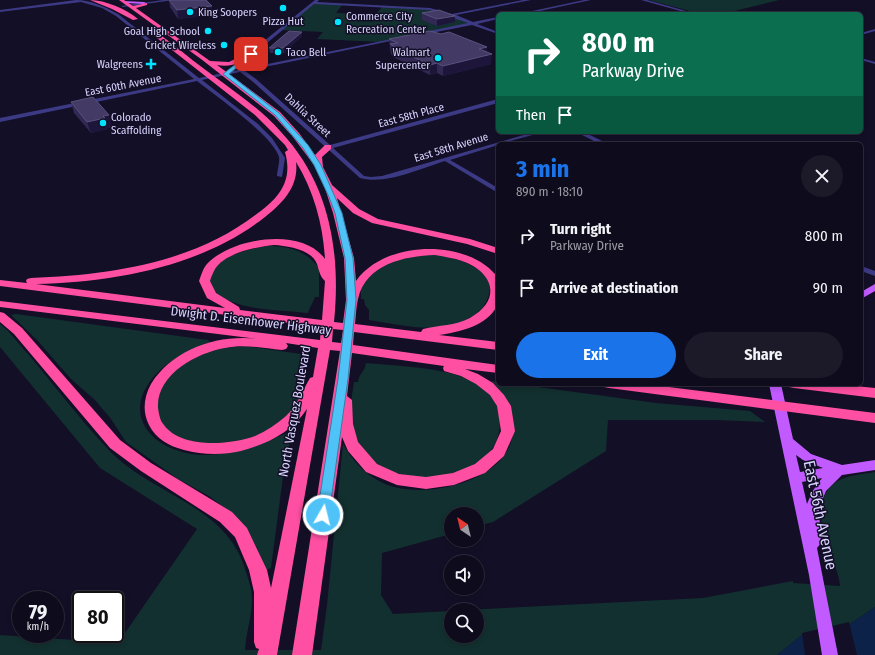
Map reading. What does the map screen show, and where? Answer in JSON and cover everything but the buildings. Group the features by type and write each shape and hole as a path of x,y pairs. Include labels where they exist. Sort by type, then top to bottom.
{"highway":[{"path":"92,0 114,8 136,20"},
{"path":"111,0 142,24"},
{"path":"126,4 134,7 143,3"},
{"path":"126,4 226,74 286,123 303,143 319,168 327,182 338,213 346,246 352,300 343,379 302,655"},
{"name":"North Vasquez Boulevard","path":"148,29 256,111 284,140 296,156 309,178 323,216 329,243 330,289 328,323 321,369 268,628 267,655"},
{"path":"203,58 221,65 229,65 255,51"},
{"path":"0,280 64,280 124,272 144,268 184,256 228,238 265,213 279,199 287,188 293,173 293,165 284,140"},
{"path":"319,168 318,156 328,148"},
{"path":"327,182 350,206 367,218 389,225 470,242 496,250"},
{"path":"249,314 222,302 207,290 204,283 204,276 211,264 225,254 242,247 276,242 302,247 318,257 322,263 330,289"},
{"path":"352,300 364,277 374,267 388,259 408,254 429,252 461,257 480,266 491,276 496,286"},
{"name":"Dwight D. Eisenhower Highway","path":"0,283 496,346"},
{"path":"389,332 432,332 452,328 474,321 488,311 496,299"},
{"name":"Dwight D. Eisenhower Highway","path":"0,304 282,342 322,344 496,369"},
{"path":"0,316 18,331 115,444 146,467 211,506 242,533 258,570 263,592 268,628 263,655"},
{"path":"282,342 238,342 213,347 186,358 175,365 163,376 152,396 151,410 158,427 167,436 174,440 200,447 229,447 250,443 272,433 294,416 321,369"},
{"path":"343,379 348,435 358,453 370,465 383,474 412,483 440,483 460,478 474,472 494,457 504,444 509,429 509,423 503,404 490,388 478,378 464,372 390,353"},
{"path":"624,386 875,418"},
{"path":"814,386 875,393"}],"main road":[{"path":"126,4 143,3"},
{"path":"863,295 875,287"},
{"name":"East 56th Avenue","path":"775,386 816,575 830,655"},
{"path":"787,441 807,457 840,470"},
{"path":"794,478 875,465"},
{"path":"816,575 812,508 819,489 840,470"}],"street":[{"path":"0,11 80,0 103,7 117,15 256,125 270,139 282,158 280,176"},
{"path":"143,3 173,0"},
{"path":"505,0 514,3"},
{"path":"451,15 529,0"},
{"path":"530,12 588,0"},
{"path":"643,0 688,12"},
{"path":"226,74 315,2 417,8 438,11 496,32"},
{"path":"414,36 496,18"},
{"path":"863,33 875,30"},
{"name":"East 60th Avenue","path":"243,72 407,37"},
{"name":"East 60th Avenue","path":"0,120 226,74 264,69 366,45"},
{"path":"863,60 875,63"},
{"name":"Dahlia Street","path":"236,67 254,80 328,148 358,173 367,178"},
{"path":"254,80 255,74 264,69"},
{"name":"East 58th Place","path":"328,148 496,102"},
{"name":"East 58th Avenue","path":"505,142 534,134"},
{"path":"583,134 600,142"},
{"name":"East 58th Avenue","path":"367,178 383,178 496,145"},
{"path":"445,159 496,190"},
{"path":"863,269 875,274"}],"green space":[{"path":"649,0 779,0 730,12 694,12"},
{"path":"313,3 343,4 336,13 376,14 383,6 434,10 473,23 380,42 317,39 323,32 281,30"},
{"path":"267,246 296,250 308,257 319,268 319,297 315,297 308,313 269,310 243,305 220,296 211,288 209,278 211,271 217,265 233,255"},
{"path":"429,254 462,261 473,266 482,273 488,281 490,291 483,307 470,318 449,326 429,328 369,320 369,310 365,305 364,299 361,299 361,286 369,275 395,259"},
{"path":"16,314 208,340 211,343 175,359 156,374 145,390 140,405 141,418 147,430 157,440 170,448 185,453 202,455 236,451 290,432 291,436 284,469 271,568 264,571 257,548 245,527 229,511 209,496 178,479 126,442 111,419 95,400 71,379 37,340 11,315"},
{"path":"0,324 29,355 107,448 124,464 144,478 186,502 205,515 223,531 237,549 247,575 252,596 245,650 321,650 343,444 363,470 379,481 395,487 414,490 435,489 456,485 475,478 492,468 505,454 512,438 512,429 506,403 502,394 491,381 496,382 496,386 531,386 656,403 750,411 765,422 717,420 608,420 606,451 493,522 484,524 484,507 444,507 444,536 382,553 381,595 393,614 444,611 444,643 484,643 484,609 703,598 793,581 793,583 840,586 837,571 823,531 821,521 822,504 829,488 836,482 850,476 875,472 875,607 850,624 802,635 777,655 0,655 0,635 12,636 12,643 64,643 64,639 72,640 72,643 124,643 124,634 197,529 100,468 0,347"},
{"path":"246,346 301,354 299,370 302,375 301,380 305,380 301,396 292,410 270,429 242,440 227,443 197,443 178,437 167,431 162,425 158,416 156,406 158,391 166,379 180,367 203,353 218,349"},
{"path":"366,363 442,371 465,378 482,387 495,402 499,414 498,437 488,454 471,467 450,474 426,477 402,474 381,467 364,454 354,443 352,437 351,401 354,382 358,382"}],"water":[{"path":"875,607 875,655 777,655 802,635 850,624"}],"pier":[{"path":"849,622 857,655 805,655 802,633"}],"place":[{"name":"Pizza Hut","path":"283,8"},
{"name":"King Soopers","path":"190,12"},
{"name":"Commerce City Recreation Center","path":"338,22"},
{"name":"Goal High School","path":"208,31"},
{"name":"Cricket Wireless","path":"224,45"},
{"name":"Taco Bell","path":"278,52"},
{"name":"Walmart Supercenter","path":"438,58"},
{"name":"Walgreens","path":"151,64"},
{"name":"Colorado Scaffolding","path":"103,123"}],"route":[{"path":"251,54 226,74 277,114 306,146 327,182 333,197 349,258 352,300 343,379 323,515"}]}
